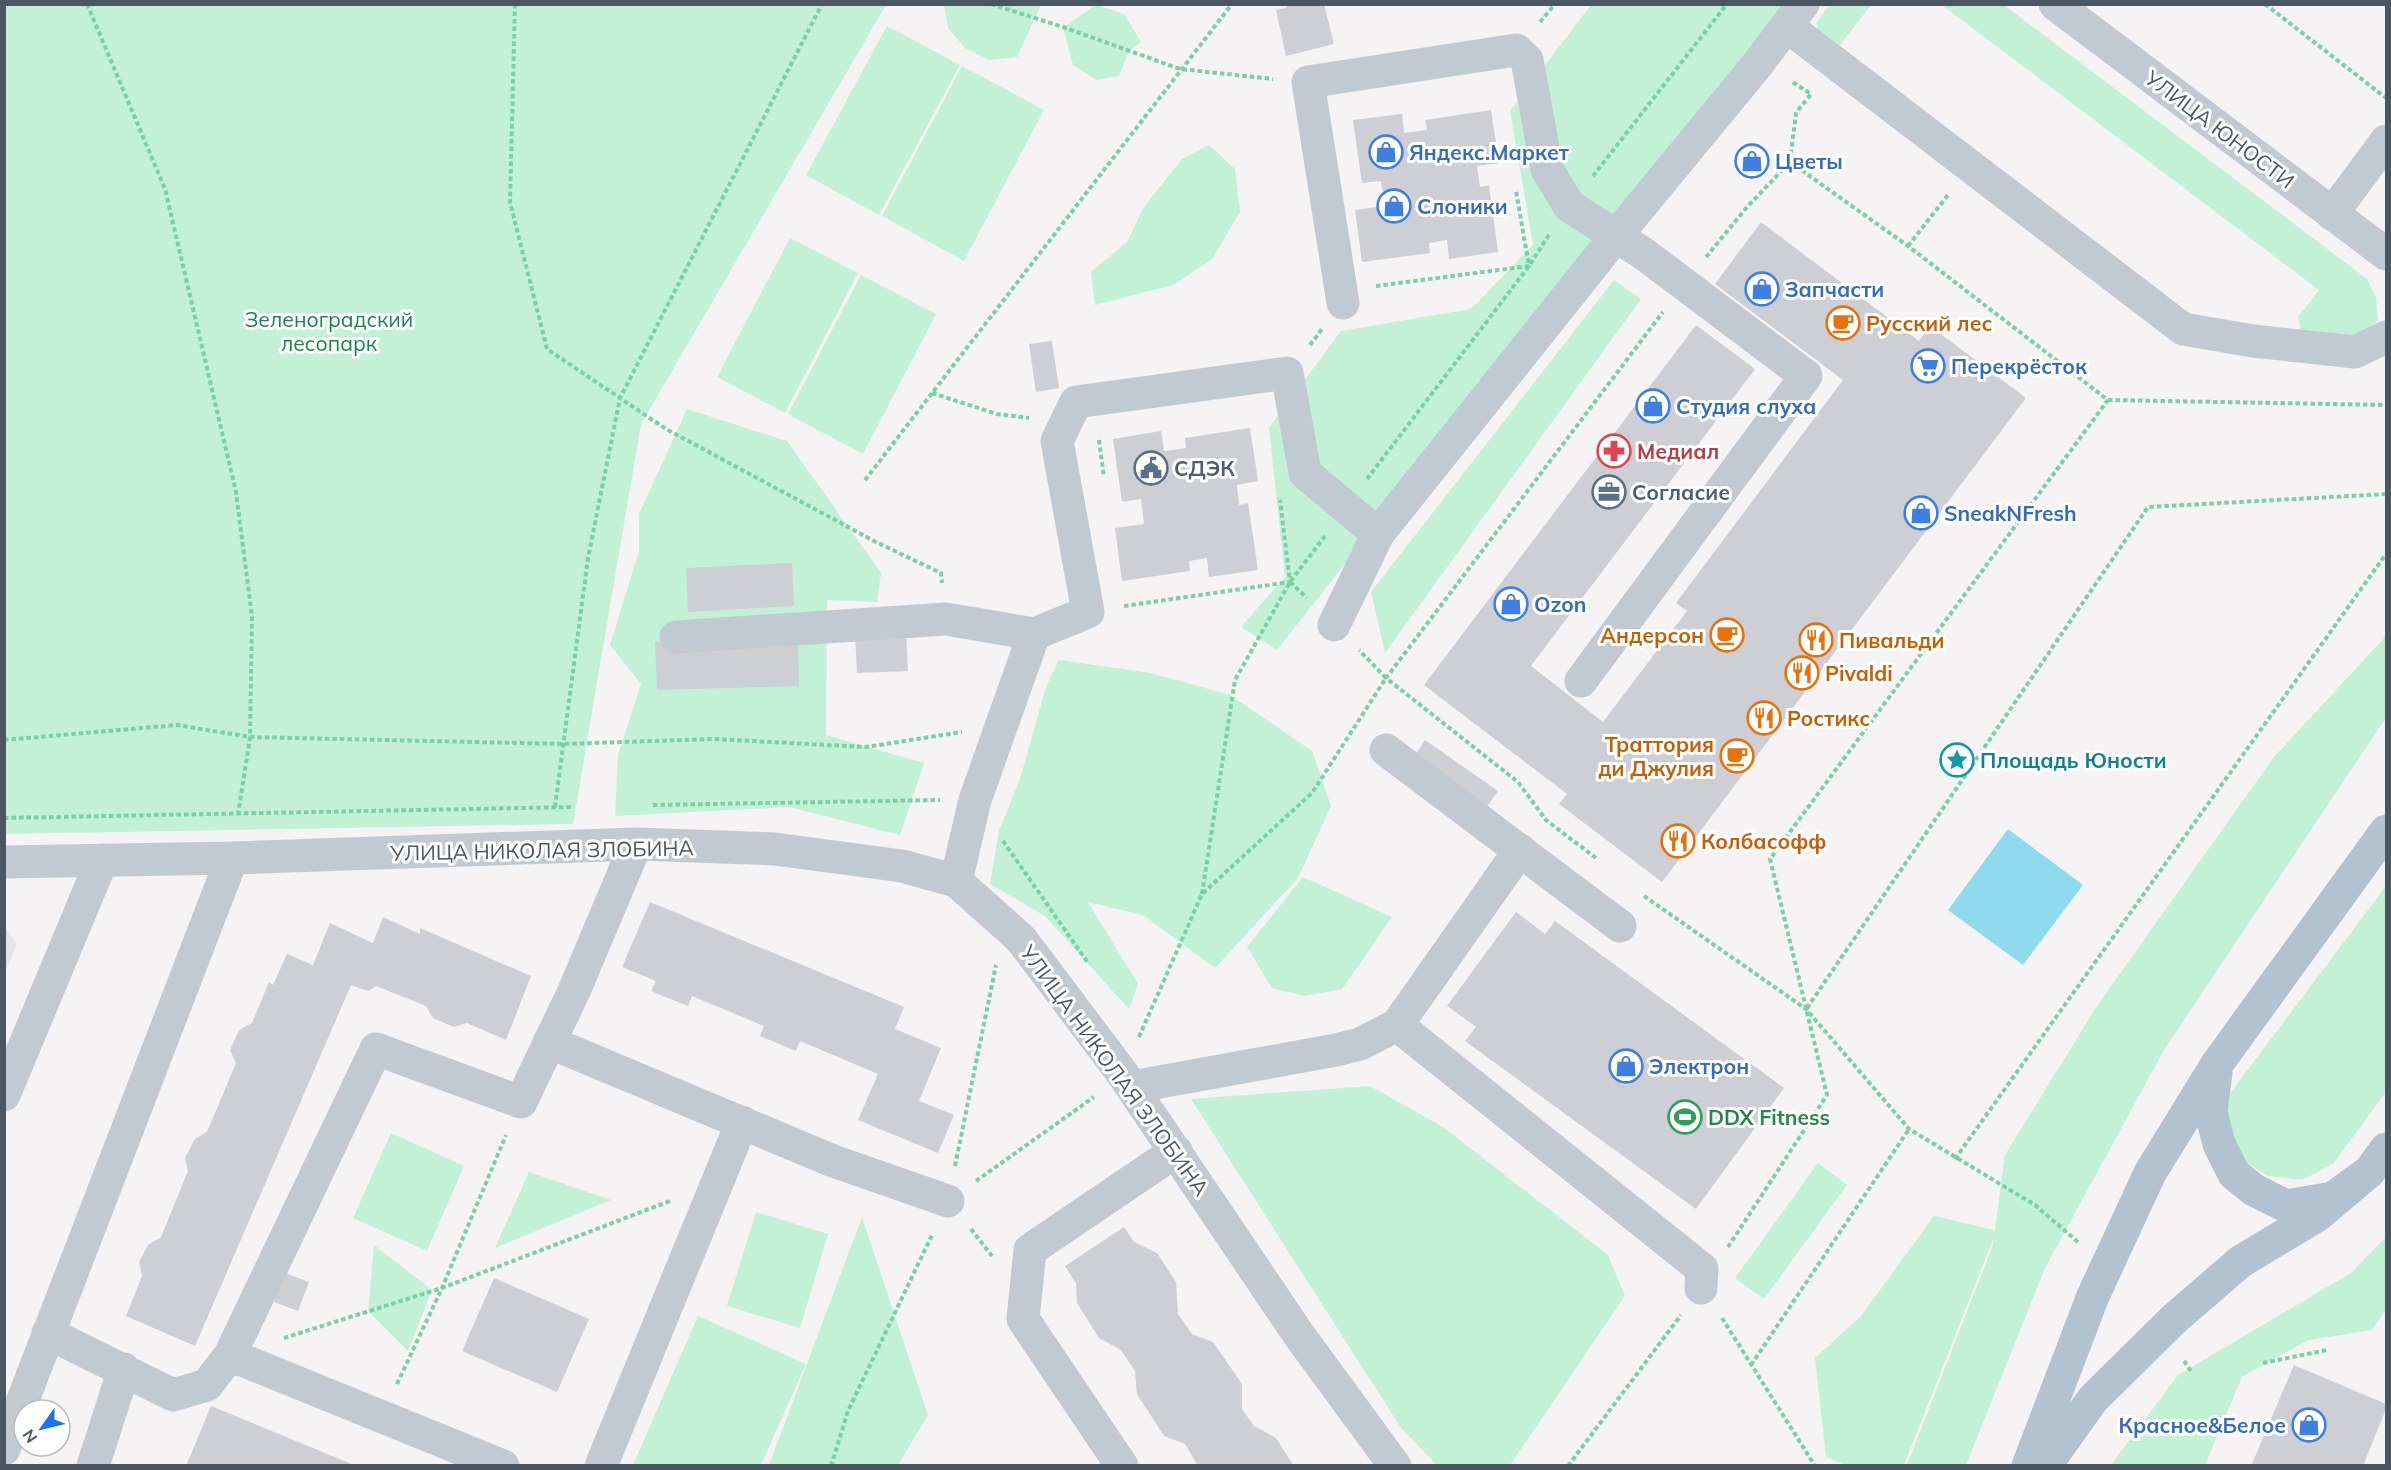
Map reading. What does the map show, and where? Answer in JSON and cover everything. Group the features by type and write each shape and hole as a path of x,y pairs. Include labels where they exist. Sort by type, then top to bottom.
{"main road":[{"path":"2028,1466 2093,1296 2146,1184 2217,1064 2386,831"},
{"path":"2217,1064 2211,1112 2219,1144 2234,1174 2254,1190 2286,1206 2333,1198 2378,1160"},
{"path":"2045,1466 2093,1399 2173,1320 2240,1262 2318,1215 2378,1160"}],"street":[{"name":"УЛИЦА ЮНОСТИ","path":"2055,4 2386,254"},
{"path":"1334,625 1378,534 1795,15 2183,329 2253,341 2355,352 2386,337"},
{"path":"1343,303 1308,82 1516,50 1527,60 1547,169 1569,206 1644,254 1806,376 1581,681"},
{"path":"2332,214 2386,141"},
{"path":"676,637 946,619 1034,634 1088,612 1057,441 1076,402 1287,373 1305,473 1378,534"},
{"path":"956,881 975,800 1034,634"},
{"path":"1386,750 1620,926"},
{"path":"48,1333 173,1395 207,1385 230,1355 376,1049 521,1102 574,991 636,844"},
{"name":"УЛИЦА НИКОЛАЯ ЗЛОБИНА","path":"4,861 232,858 636,844 774,849 902,866 956,881 1021,939 1127,1080 1299,1335 1395,1466"},
{"path":"1127,1080 1170,1079 1336,1050 1360,1044 1397,1025 1520,850"},
{"path":"4,1449 232,858"},
{"path":"4,1095 102,860"},
{"path":"1397,1025 1702,1269 1701,1288"},
{"path":"549,1042 833,1161 948,1201"},
{"path":"601,1466 741,1122"},
{"path":"1122,1466 1023,1319 1030,1250 1176,1151"},
{"path":"230,1355 503,1466"},
{"path":"93,1466 124,1369"},
{"path":"4,1462 15,1466"}],"path":[{"path":"87,4 165,189 236,492 252,617 250,736 232,858"},
{"path":"515,4 510,202 547,349 666,429 876,542 940,573 946,619"},
{"path":"555,807 588,558 620,398 822,4"},
{"path":"991,4 1180,69 1308,82"},
{"path":"866,480 1232,4"},
{"path":"1139,1036 1202,894 1235,680 1290,582 1528,266 1569,206 1727,4"},
{"path":"2265,4 2386,98"},
{"path":"1202,894 1312,793 1386,678 1684,285 1747,207 1790,162 1796,113 1807,99"},
{"path":"1790,162 1908,246 2108,400 2386,405"},
{"path":"1908,246 1945,199"},
{"path":"933,393 997,414 1066,422"},
{"path":"1568,1466 1701,1288 1827,1095 1770,859 2108,400"},
{"path":"1279,489 1290,582 1386,678 1518,782 1546,820 1600,862"},
{"path":"1806,1009 2148,507 2386,494"},
{"path":"1956,1159 2386,554"},
{"path":"1088,612 1290,582"},
{"path":"4,740 177,725 250,736 564,744 714,740 866,747 1001,725"},
{"path":"651,805 975,800 1093,970"},
{"path":"4,818 579,807"},
{"path":"1636,890 1806,1009 1909,1129 2035,1205"},
{"path":"1132,1027 1170,1079"},
{"path":"999,1266 948,1201 1102,1091 1127,1080"},
{"path":"382,1417 442,1288 521,1102"},
{"path":"1751,1365 1909,1129"},
{"path":"283,1338 442,1288 715,1184"},
{"path":"1701,1288 1815,1466"},
{"path":"2263,1363 2328,1350"}],"shaded area":[{"path":"5,927 17,944 5,972"}],"green space":[{"path":"944,4 1041,5 1017,57 989,60 965,48 948,28"},
{"name":"Зеленоградский лесопарк","path":"4,5 886,5 641,424 573,824 5,834"},
{"path":"1096,5 1124,14 1141,42 1129,51 1119,76 1096,80 1073,65 1063,27"},
{"path":"1591,5 1787,5 1277,650 1241,627 1285,577 1269,428 1341,331 1471,309 1533,245 1510,111"},
{"path":"1830,5 1871,5 1840,45 1819,31 1816,23"},
{"path":"1942,5 2004,5 2367,279 2376,298 2378,320 2366,332 2353,338 2301,331 2298,317 2319,290"},
{"path":"887,26 960,65 879,215 806,175"},
{"path":"962,66 1044,110 964,261 882,216"},
{"path":"1209,145 1235,169 1240,212 1212,259 1174,285 1095,305 1091,272 1127,242 1144,207 1182,159"},
{"path":"790,238 858,273 785,413 717,377"},
{"path":"861,275 936,314 863,454 788,414"},
{"path":"1614,280 1641,299 1385,653 1371,592"},
{"path":"687,409 787,441 881,573 877,602 827,600 826,735 924,763 900,835 789,807 615,816 618,755 641,684 610,645 639,551 639,514"},
{"path":"2386,636 2386,718 2164,1050 2045,1268 1966,1465 1907,1465 1993,1245 1994,1237 1904,1465 1846,1465 1826,1457 1815,1358 1861,1316 1934,1216 1995,1230 2005,1155 2097,1006 2274,757"},
{"path":"1059,660 1151,673 1230,695 1312,751 1331,806 1298,878 1215,968 1143,915 1088,902 1138,984 1129,1009 1045,916 990,884 999,831 1020,779 1046,687"},
{"path":"1303,877 1392,917 1342,989 1305,996 1272,988 1247,947"},
{"path":"2386,886 2386,1092 2333,1164 2302,1180 2268,1176 2239,1158 2222,1104"},
{"path":"1370,1086 1443,1127 1608,1255 1625,1296 1510,1465 1437,1465 1401,1428 1191,1099"},
{"path":"391,1133 464,1166 427,1251 353,1218"},
{"path":"1818,1163 1847,1185 1764,1299 1735,1278"},
{"path":"529,1172 611,1200 495,1248"},
{"path":"756,1212 828,1234 800,1328 727,1306"},
{"path":"862,1217 928,1415 898,1465 769,1465"},
{"path":"2386,1237 2386,1310 2372,1330 2308,1340 2242,1377 2205,1465 2111,1465 2178,1375 2351,1273"},
{"path":"374,1245 432,1290 408,1351 368,1311"},
{"path":"698,1316 806,1364 761,1465 633,1465"}],"water":[{"path":"2008,829 2083,885 2023,965 1948,910"}],"building":[{"path":"1286,4 1324,4 1334,44 1286,56 1276,10 1286,8"},
{"path":"1491,110 1499,163 1477,166 1480,187 1489,185 1498,252 1449,259 1447,240 1429,243 1430,253 1362,262 1355,210 1385,206 1381,181 1362,183 1353,120 1402,114 1404,133 1427,130 1425,120"},
{"path":"1752,160 1761,167 1751,180 1741,172"},
{"path":"1761,222 1919,341 1930,326 2026,398 1662,882 1559,804 1567,794 1424,685 1696,325 1755,369 1531,666 1603,722 1687,611 1676,603 1843,380 1715,284"},
{"path":"1052,341 1059,388 1036,392 1029,344"},
{"path":"1250,428 1258,481 1237,485 1239,505 1248,503 1258,570 1209,577 1207,558 1189,561 1190,571 1122,581 1115,528 1144,524 1141,499 1122,502 1113,439 1161,431 1164,451 1186,448 1185,438"},
{"path":"792,563 794,606 688,612 686,568"},
{"path":"906,631 908,671 857,673 855,634"},
{"path":"798,638 799,686 657,690 655,642"},
{"path":"1425,740 1498,791 1486,808 1414,757"},
{"path":"650,902 904,1007 895,1029 941,1048 919,1101 954,1115 938,1153 858,1120 878,1074 800,1041 796,1051 760,1036 764,1026 692,996 688,1006 651,991 656,981 622,967"},
{"name":"Электрон","path":"1516,912 1545,934 1555,921 1784,1088 1696,1209 1465,1041 1476,1027 1447,1006"},
{"path":"383,917 420,934 420,928 531,976 506,1040 467,1023 454,1027 433,1018 426,1006 376,986 368,991 351,985 195,1346 126,1316 142,1276 139,1262 148,1245 161,1237 188,1171 185,1158 195,1139 207,1132 236,1063 230,1050 239,1030 252,1023 269,982 273,985 287,954 313,965 330,923 373,943"},
{"path":"1124,1227 1134,1242 1157,1253 1176,1282 1178,1314 1192,1334 1213,1342 1242,1384 1242,1409 1254,1426 1276,1438 1294,1466 1198,1466 1185,1444 1164,1436 1137,1394 1135,1371 1121,1350 1099,1338 1077,1303 1076,1283 1065,1266"},
{"path":"285,1273 309,1282 298,1311 274,1302"},
{"path":"494,1278 589,1319 557,1392 462,1351"},
{"path":"2294,1365 2386,1404 2363,1466 2251,1466"},
{"path":"211,1406 354,1465 354,1466 186,1466"}],"place":[{"name":"Яндекс.Маркет","path":"1386,152"},
{"name":"Цветы","path":"1752,161"},
{"name":"Слоники","path":"1394,206"},
{"name":"Запчасти","path":"1762,289"},
{"name":"Русский лес","path":"1843,323"},
{"name":"Перекрёсток","path":"1928,366"},
{"name":"Студия слуха","path":"1653,406"},
{"name":"Медиал","path":"1614,451"},
{"name":"СДЭК","path":"1151,468"},
{"name":"Согласие","path":"1609,492"},
{"name":"SneakNFresh","path":"1921,513"},
{"name":"Ozon","path":"1511,604"},
{"name":"Андерсон","path":"1727,635"},
{"name":"Пивальди","path":"1816,640"},
{"name":"Pivaldi","path":"1802,673"},
{"name":"Ростикс","path":"1764,718"},
{"name":"Траттория ди Джулия","path":"1737,756"},
{"name":"Площадь Юности","path":"1957,760"},
{"name":"Колбасофф","path":"1678,841"},
{"name":"Электрон","path":"1626,1066"},
{"name":"DDX Fitness","path":"1685,1117"},
{"name":"Красное&Белое","path":"2309,1425"}]}
